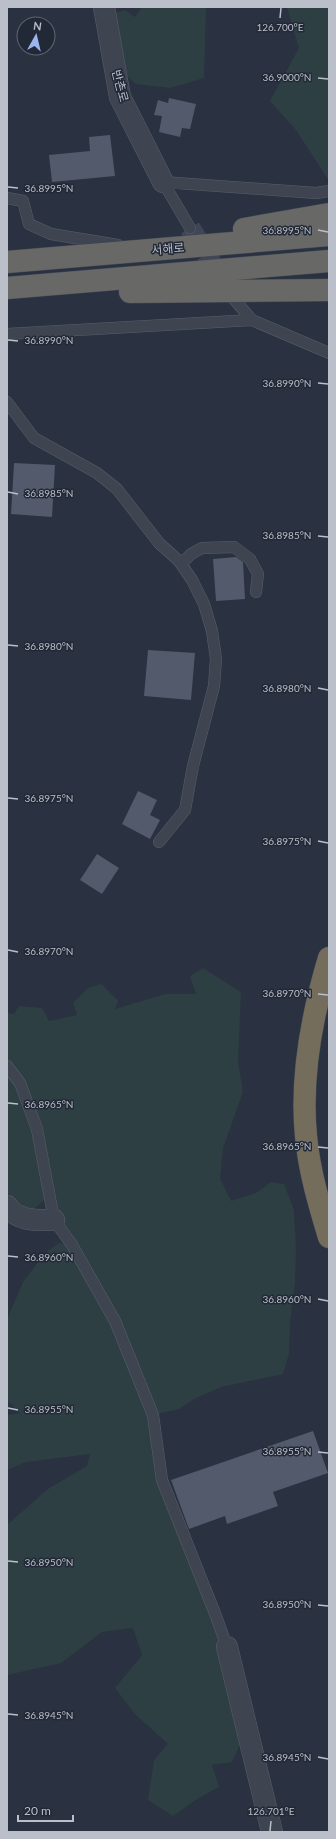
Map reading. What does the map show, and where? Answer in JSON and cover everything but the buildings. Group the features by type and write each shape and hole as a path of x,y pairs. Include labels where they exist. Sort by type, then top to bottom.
{"highway":[{"path":"38,260 262,226 329,214"},
{"name":"서해로","path":"7,262 329,235"},
{"path":"7,288 329,261"},
{"path":"7,293 329,290"},
{"path":"329,958 315,1008 310,1035 304,1107 306,1136 311,1169 329,1237"}],"street":[{"name":"반촌로","path":"104,7 120,97 162,182"},
{"path":"7,1206 11,1212 22,1218 54,1220"},
{"path":"227,1647 272,1832"}],"lane":[{"path":"162,182 316,193 329,191"},
{"path":"162,182 190,228"},
{"path":"7,198 22,201 29,224 51,234 126,246"},
{"path":"233,298 252,320 329,353"},
{"path":"7,334 252,320"},
{"path":"7,402 34,438 87,467 117,489 159,543 181,564 192,580 204,604 210,624 216,659 214,686 193,766 185,810 159,842"},
{"path":"181,564 191,554 202,548 234,548 250,559 258,574 256,592"},
{"path":"7,1066 20,1083 38,1129 54,1220 72,1245 115,1320 153,1415 162,1480 227,1647"}],"shaded area":[{"path":"142,7 206,7 204,78 170,88 136,84 127,76 115,13 125,10 135,17"},
{"path":"287,7 329,7 329,181 296,130 270,101 299,48"},
{"path":"203,968 241,992 238,1062 243,1092 223,1148 220,1179 231,1201 256,1193 271,1182 284,1184 294,1210 296,1248 295,1282 290,1322 289,1353 283,1374 221,1387 194,1399 179,1409 153,1415 162,1480 202,1584 247,1730 232,1762 212,1765 219,1787 197,1799 173,1816 148,1800 154,1760 168,1744 135,1714 115,1688 142,1655 133,1628 102,1632 61,1663 7,1675 7,1525 48,1489 87,1466 90,1454 26,1462 7,1470 7,1415 20,1413 7,1400 8,1317 23,1282 45,1253 59,1243 71,1245 49,1197 30,1212 14,1202 7,1192 7,1013 14,1014 19,1006 42,1008 49,1021 77,1015 73,1003 88,988 101,984 118,1001 115,1009 165,994 196,994 190,976"}],"tunnel":[{"path":"190,228 224,284"}]}
